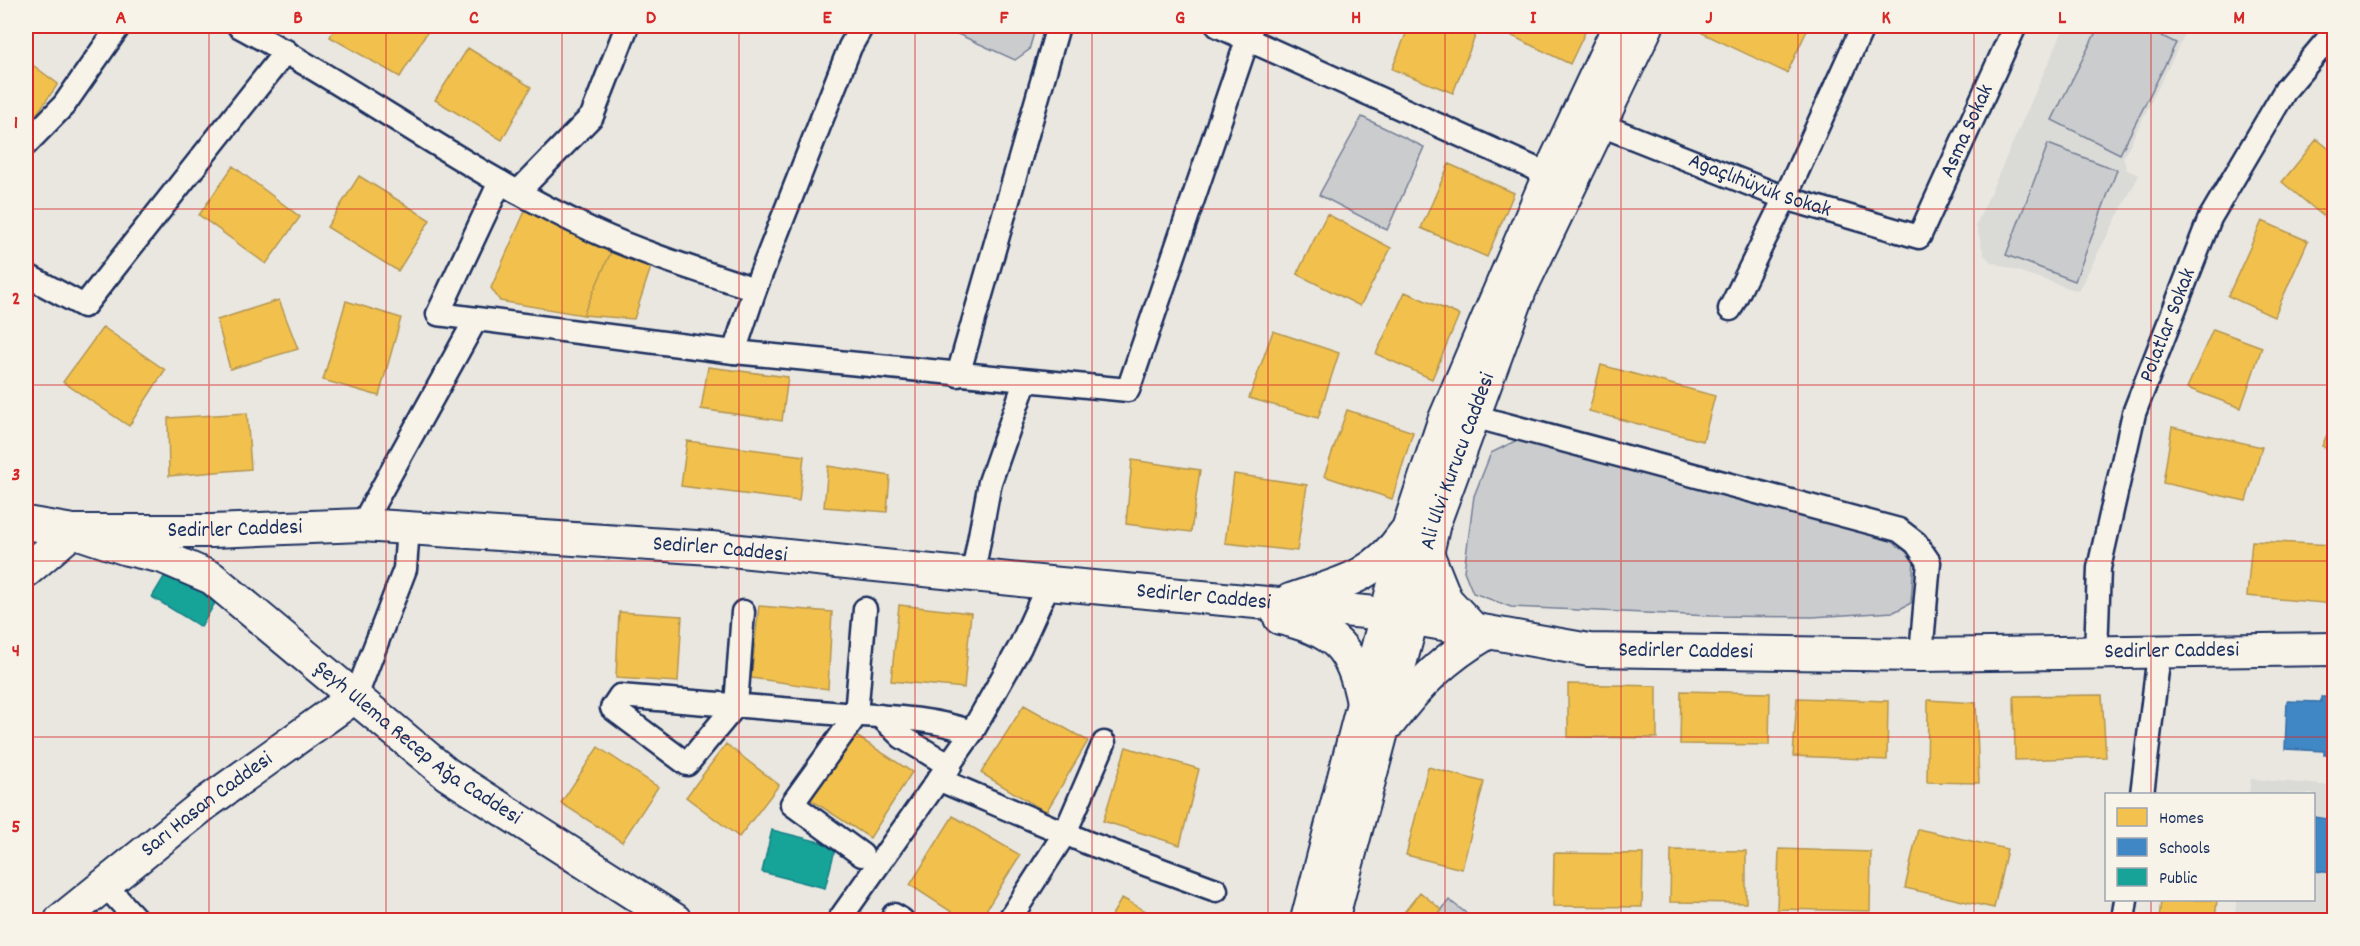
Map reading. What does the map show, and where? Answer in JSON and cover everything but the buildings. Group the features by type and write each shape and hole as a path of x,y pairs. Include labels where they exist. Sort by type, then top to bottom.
{"street":[{"path":"26,144 63,105 119,26"},
{"path":"239,26 286,51 509,187 591,230 655,255 755,289"},
{"path":"626,26 592,116 509,187 438,314 734,352 1024,382 1128,390 1250,33"},
{"path":"734,352 755,289 850,47 862,26"},
{"path":"958,375 1058,26"},
{"path":"1218,26 1250,33 1549,175"},
{"name":"Ali Ulvi Kurucu Caddesi","path":"1332,921 1382,732 1399,616 1409,525 1443,421 1549,175 1619,26"},
{"name":"Ali Ulvi Kurucu Caddesi","path":"1307,921 1363,703 1427,553 1434,524 1520,290 1647,26"},
{"path":"1730,309 1785,198 1863,26"},
{"name":"Asma Sokak","path":"1919,237 2015,26"},
{"name":"Polatlar Sokak","path":"2096,654 2099,568 2134,413 2210,218 2286,89 2334,32"},
{"path":"26,275 84,306 286,51"},
{"name":"Ağaçlıhüyük Sokak","path":"1601,125 1785,198 1919,237"},
{"path":"362,525 476,319"},
{"path":"973,573 990,482 1024,382"},
{"path":"1473,416 1899,530 1917,543 1929,561 1921,655"},
{"path":"26,522 73,531"},
{"name":"Sedirler Caddesi","path":"73,531 212,531 362,525 711,548 1399,616 1589,650 1921,655 2159,654 2334,649"},
{"path":"1277,604 1366,573 1393,549 1409,525"},
{"path":"357,696 405,569 408,527"},
{"path":"26,571 73,531"},
{"name":"Şeyh Ulema Recep Ağa Caddesi","path":"73,531 127,549 163,557 212,578 357,696 447,774 675,921"},
{"path":"212,531 212,578"},
{"path":"1382,732 1413,692 1434,670 1480,631 1446,600 1427,553"},
{"path":"839,921 972,732 1020,648 1049,583"},
{"path":"1186,596 1312,625 1334,638 1358,677 1363,703"},
{"path":"862,855 792,804 856,715 866,609"},
{"path":"743,612 736,705 687,764 612,708 620,696 736,705 856,715 909,716 942,722 972,732"},
{"path":"2142,793 2159,654"},
{"name":"Sarı Hasan Caddesi","path":"61,921 206,803 357,696"},
{"path":"880,716 945,773 1065,833 1216,890"},
{"path":"1009,921 1065,833 1104,743"},
{"path":"105,884 137,921"},
{"path":"2123,921 2126,901"}],"shaded area":[{"path":"940,26 1036,26 1029,50 1015,60"},
{"path":"2065,26 2189,26 2123,158 2127,170 2139,175 2078,291 1991,262 1984,255 1976,225"},
{"path":"2099,26 2142,26 2176,43 2120,154 2052,120"},
{"path":"1362,117 1424,147 1387,230 1319,195"},
{"path":"2048,144 2117,170 2075,281 2006,255"},
{"path":"1517,440 1892,538 1914,559 1911,603 1894,612 1812,617 1711,616 1511,607 1473,593 1464,571 1474,496 1491,453"},
{"path":"2251,779 2334,786 2334,920 2234,920 2237,901 2315,901 2315,793 2249,793"},
{"path":"1449,900 1475,920 1434,920"}]}
